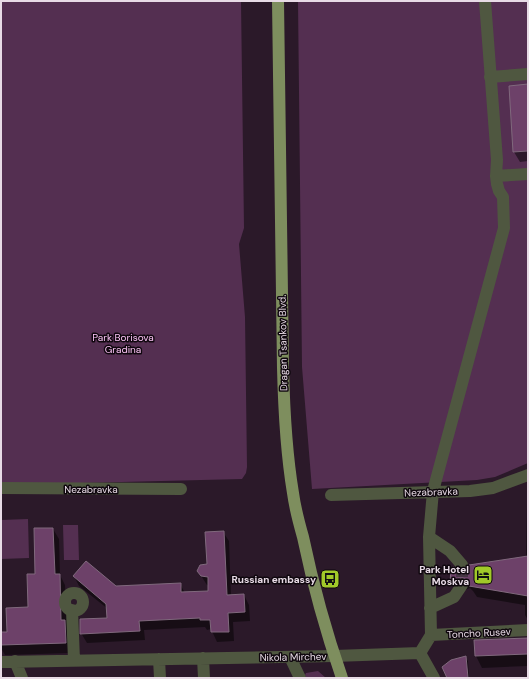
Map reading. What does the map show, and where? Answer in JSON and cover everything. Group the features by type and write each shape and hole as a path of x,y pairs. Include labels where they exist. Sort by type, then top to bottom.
{"main road":[{"name":"Dragan Tsankov Blvd.","path":"278,1 285,418 293,494 308,562 334,656 342,678"}],"street":[{"path":"434,678 420,653 431,635 429,537 433,491 504,228 503,197 499,191 496,176 497,160 485,1"},
{"path":"490,78 528,74"},
{"path":"496,176 528,174"},
{"name":"Nezabravka","path":"331,495 470,491 493,488 528,475"},
{"name":"Nezabravka","path":"1,488 181,489"},
{"path":"429,537 450,550 462,565"},
{"path":"430,608 454,597 462,585"},
{"path":"72,610 74,660"},
{"name":"Toncho Rusev","path":"431,635 528,630"},
{"name":"Nikola Mirchev","path":"1,662 290,657 420,653"},
{"path":"290,657 300,678"},
{"path":"203,658 204,678"},
{"path":"159,659 160,678"},
{"path":"15,661 22,678"}],"green space":[{"name":"Park Borisova Gradina","path":"1,1 241,1 244,228 239,244 245,317 247,467 246,473 242,479 1,485"},
{"path":"298,1 528,1 528,463 495,477 477,480 312,489 302,367"},
{"path":"28,519 29,558 1,559 1,520"},
{"path":"63,525 78,525 79,560 64,560"},
{"path":"318,671 326,678 306,678 306,673"}],"building":[{"path":"528,84 528,151 513,152 509,86"},
{"path":"34,528 53,528 55,574 60,574 61,620 65,620 66,643 1,645 1,632 7,632 6,608 28,607 27,574 35,574"},
{"path":"224,531 227,595 244,594 245,612 228,613 229,632 211,632 210,620 200,620 200,618 139,621 140,631 80,634 80,619 107,618 106,604 73,576 86,561 116,586 181,583 181,592 208,591 208,577 201,576 197,571 200,565 207,564 205,532"},
{"name":"Park Hotel Moskva","path":"528,556 528,596 469,586 469,581 463,578 458,578 454,583 450,583 451,568 454,567 459,572 463,572 467,570 469,565"},
{"path":"528,638 528,654 475,656 474,640"},
{"path":"466,656 468,678 447,678 442,667 451,660"}],"tunnel":[{"path":"462,565 462,585"}],"place":[{"name":"Park Hotel Moskva","path":"483,575"},
{"name":"Russian embassy","path":"330,579"}]}
